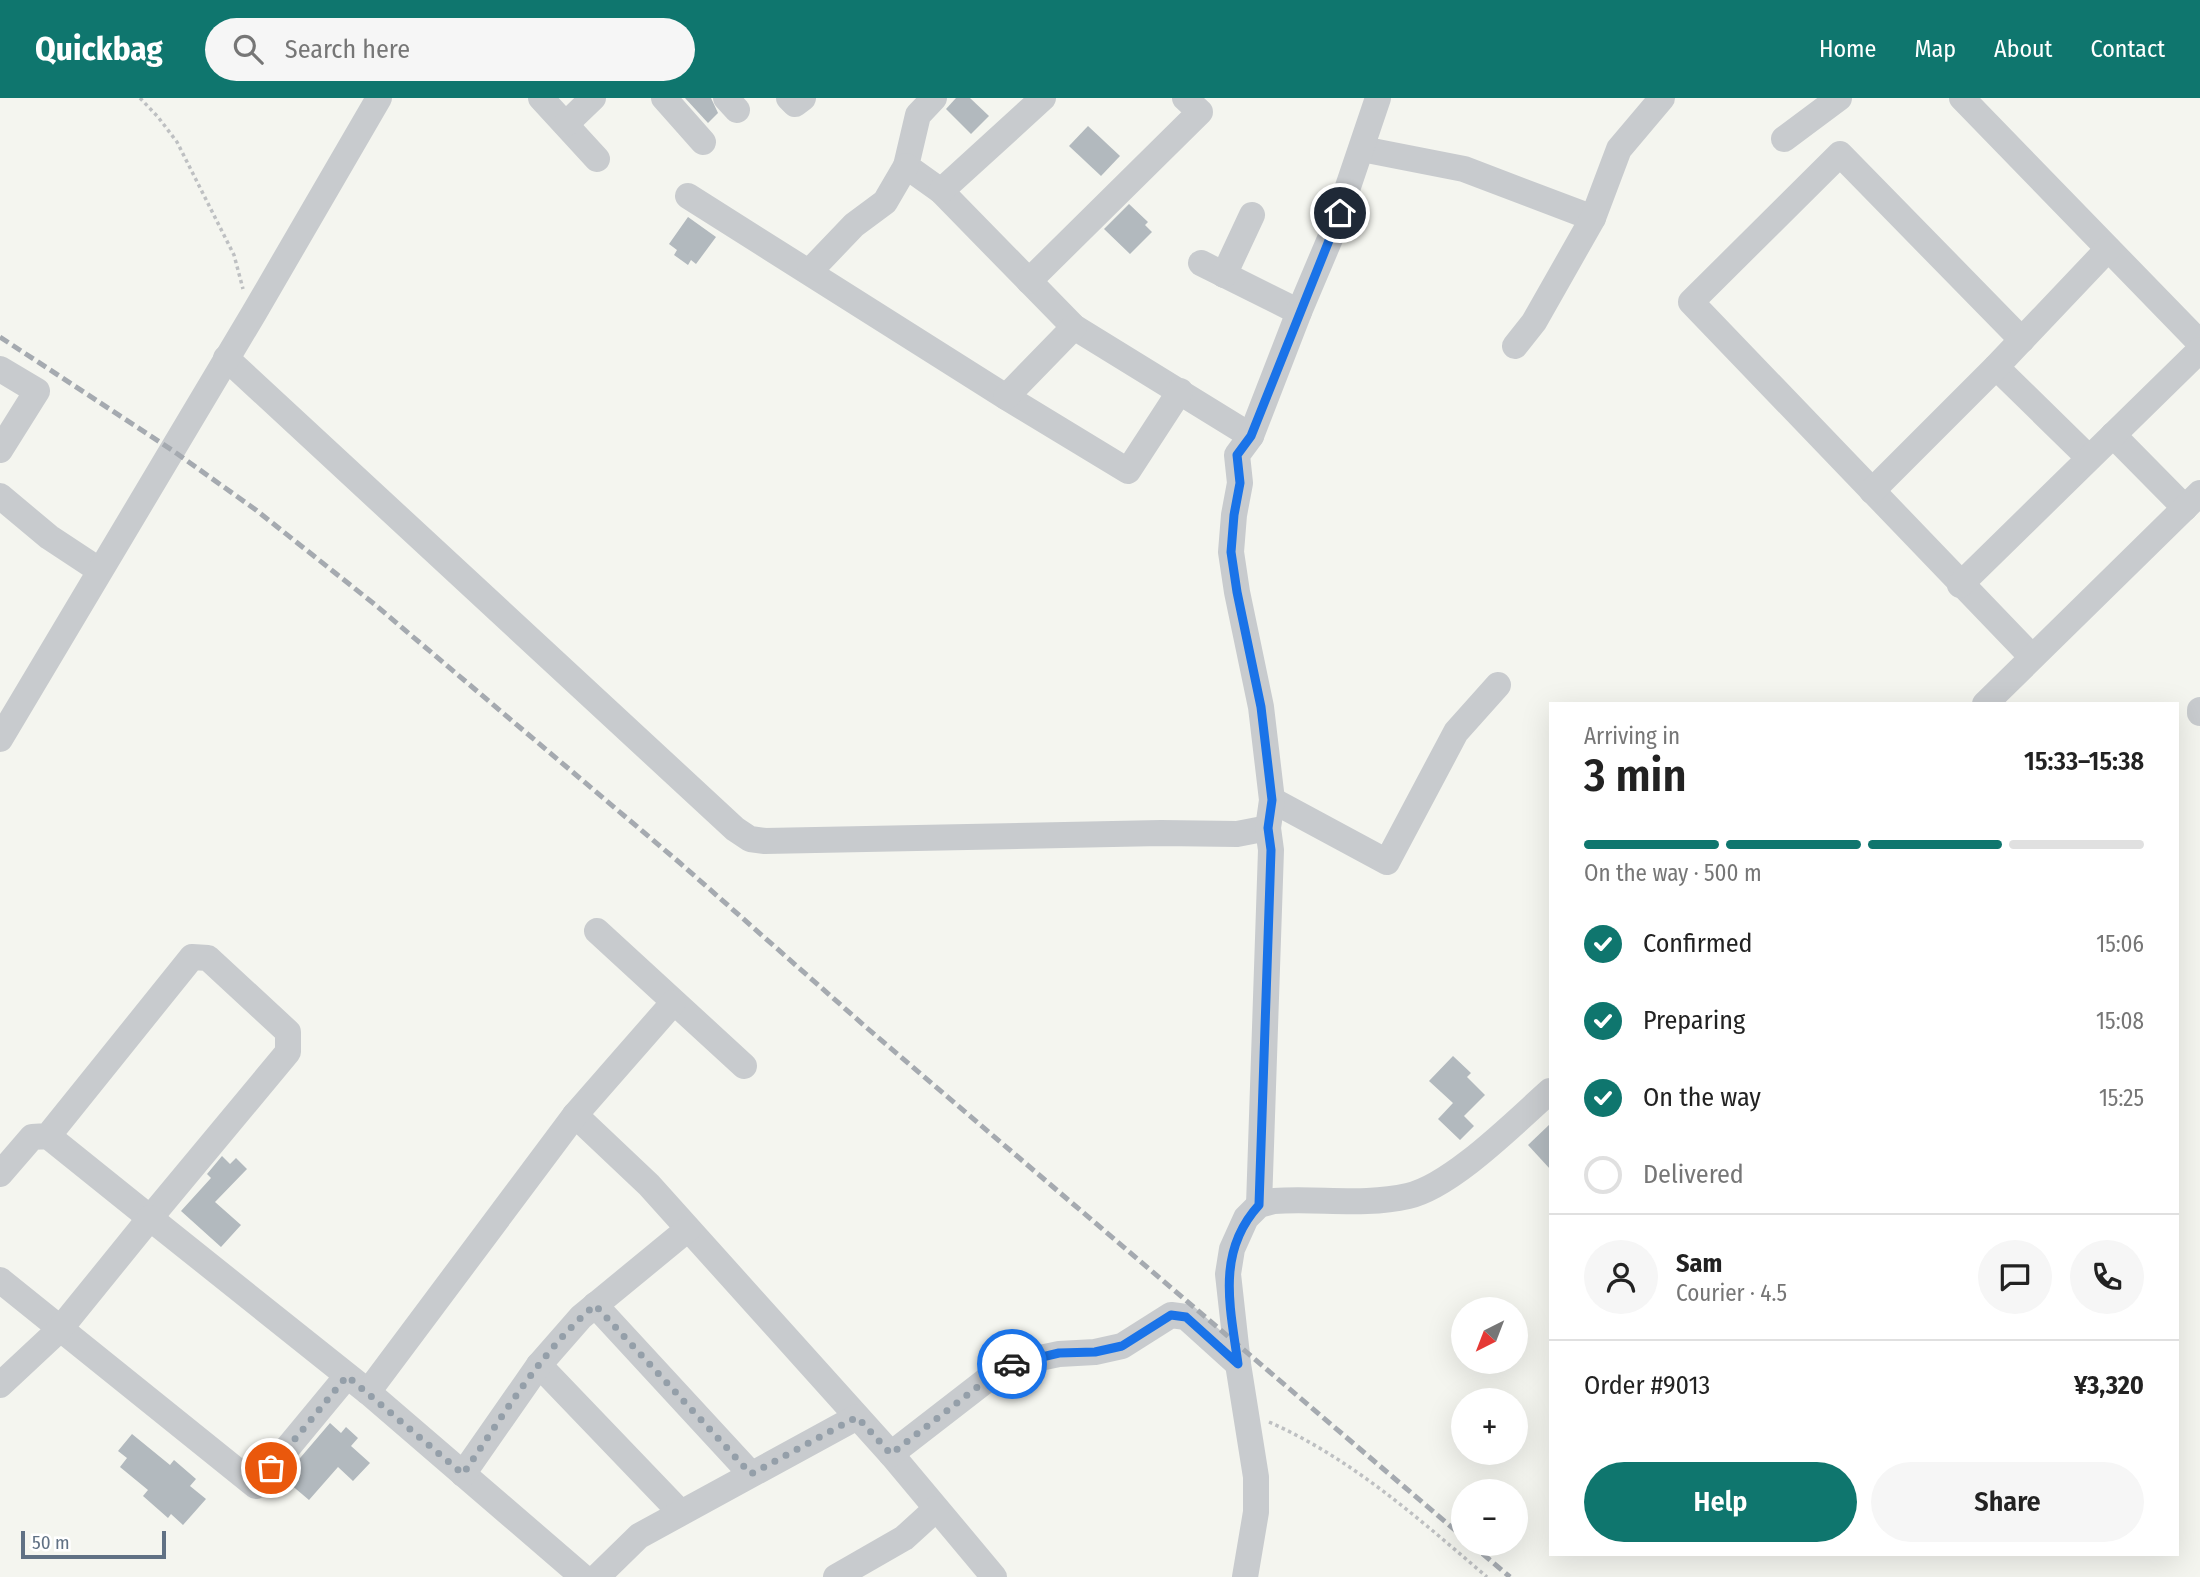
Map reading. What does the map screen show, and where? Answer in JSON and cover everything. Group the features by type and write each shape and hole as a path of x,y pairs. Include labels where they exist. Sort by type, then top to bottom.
{"street":[{"path":"0,739 379,98"},
{"path":"541,98 597,159"},
{"path":"566,124 593,98"},
{"path":"664,98 703,142"},
{"path":"789,98 795,104 803,98"},
{"path":"810,271 854,225 885,202 906,166 918,115 934,98"},
{"path":"941,191 1042,98"},
{"path":"1028,281 1200,112 1185,98"},
{"path":"1259,1205 1271,850 1268,828 1272,800 1261,707 1231,552 1240,483 1237,455 1251,436 1332,234 1378,98"},
{"path":"1515,346 1534,322 1593,218 1619,149 1662,98"},
{"path":"1784,139 1839,98"},
{"path":"1962,98 2200,343"},
{"path":"1362,149 1464,169 1593,218"},
{"path":"2022,340 1840,154 1691,302 2032,657"},
{"path":"906,166 941,191 1074,327 1251,436"},
{"path":"688,196 1128,471 1180,391"},
{"path":"1252,215 1212,269 1299,312"},
{"path":"1872,491 1996,368 2108,249"},
{"path":"1006,397 1074,327"},
{"path":"1961,585 2200,350"},
{"path":"226,358 735,829 750,839 765,841 1161,833 1237,834 1268,828"},
{"path":"1996,368 2089,458"},
{"path":"0,369 37,391 0,450"},
{"path":"1987,702 2192,501 2113,435"},
{"path":"0,496 49,537 99,569"},
{"path":"1272,800 1387,862 1456,732 1498,685"},
{"path":"597,931 744,1066"},
{"path":"0,1385 60,1329 288,1052 288,1032 208,958 192,957 48,1136"},
{"path":"368,1392 575,1115 673,1003"},
{"path":"1245,1577 1256,1512 1256,1477 1238,1364 1228,1274 1232,1249 1246,1218 1259,1205 1274,1200 1385,1199 1409,1196 1431,1188 1455,1172 1549,1092"},
{"path":"575,1115 649,1185 891,1454 994,1577"},
{"path":"0,1174 32,1137 48,1136 368,1392 583,1577"},
{"path":"463,1474 539,1365 581,1317 688,1229"},
{"path":"0,1280 256,1486 347,1376"},
{"path":"595,1305 751,1474"},
{"path":"891,1454 1006,1365 1059,1353 1095,1352 1122,1346 1171,1315 1186,1317 1238,1364"},
{"path":"539,1365 680,1512"},
{"path":"597,1577 639,1536 857,1417"},
{"path":"838,1577 904,1538 936,1509"}],"path":[{"path":"140,98 177,142 230,246 242,288 254,313"},
{"path":"1247,1413 1307,1441 1350,1468 1405,1507 1488,1577"}],"building":[{"path":"685,98 711,98 718,113 708,123"},
{"path":"956,98 970,98 989,116 971,134 946,109"},
{"path":"1088,126 1120,156 1101,176 1069,146"},
{"path":"1129,204 1148,222 1145,225 1152,232 1130,254 1104,229"},
{"path":"688,217 716,237 696,264 691,260 688,265 674,255 677,250 669,244"},
{"path":"1453,1056 1471,1073 1467,1077 1485,1095 1464,1116 1474,1126 1460,1140 1438,1119 1453,1103 1429,1081"},
{"path":"1549,1125 1549,1168 1528,1145"},
{"path":"222,1156 230,1164 236,1158 247,1169 215,1202 241,1225 221,1247 181,1211 211,1178 207,1174"},
{"path":"330,1423 341,1433 346,1427 358,1438 351,1446 370,1463 353,1481 338,1467 309,1500 283,1478"},
{"path":"132,1434 170,1465 174,1460 196,1479 190,1486 206,1499 183,1525 171,1514 168,1518 143,1496 148,1490 120,1467 127,1458 118,1451"}],"railway":[{"path":"0,337 172,450 256,510 373,603 680,863 867,1028 1451,1527"},
{"path":"1485,1556 1510,1577"}],"way so far":[{"path":"271,1468 347,1376 463,1474 539,1365 595,1305 751,1474 857,1417 891,1454 1006,1365 1012,1364"}],"route":[{"path":"1012,1364 1059,1353 1095,1352 1122,1346 1171,1315 1186,1317 1238,1364 1228,1274 1232,1249 1246,1218 1259,1205 1271,850 1268,828 1272,800 1261,707 1231,552 1240,483 1237,455 1251,436 1340,213"}]}
